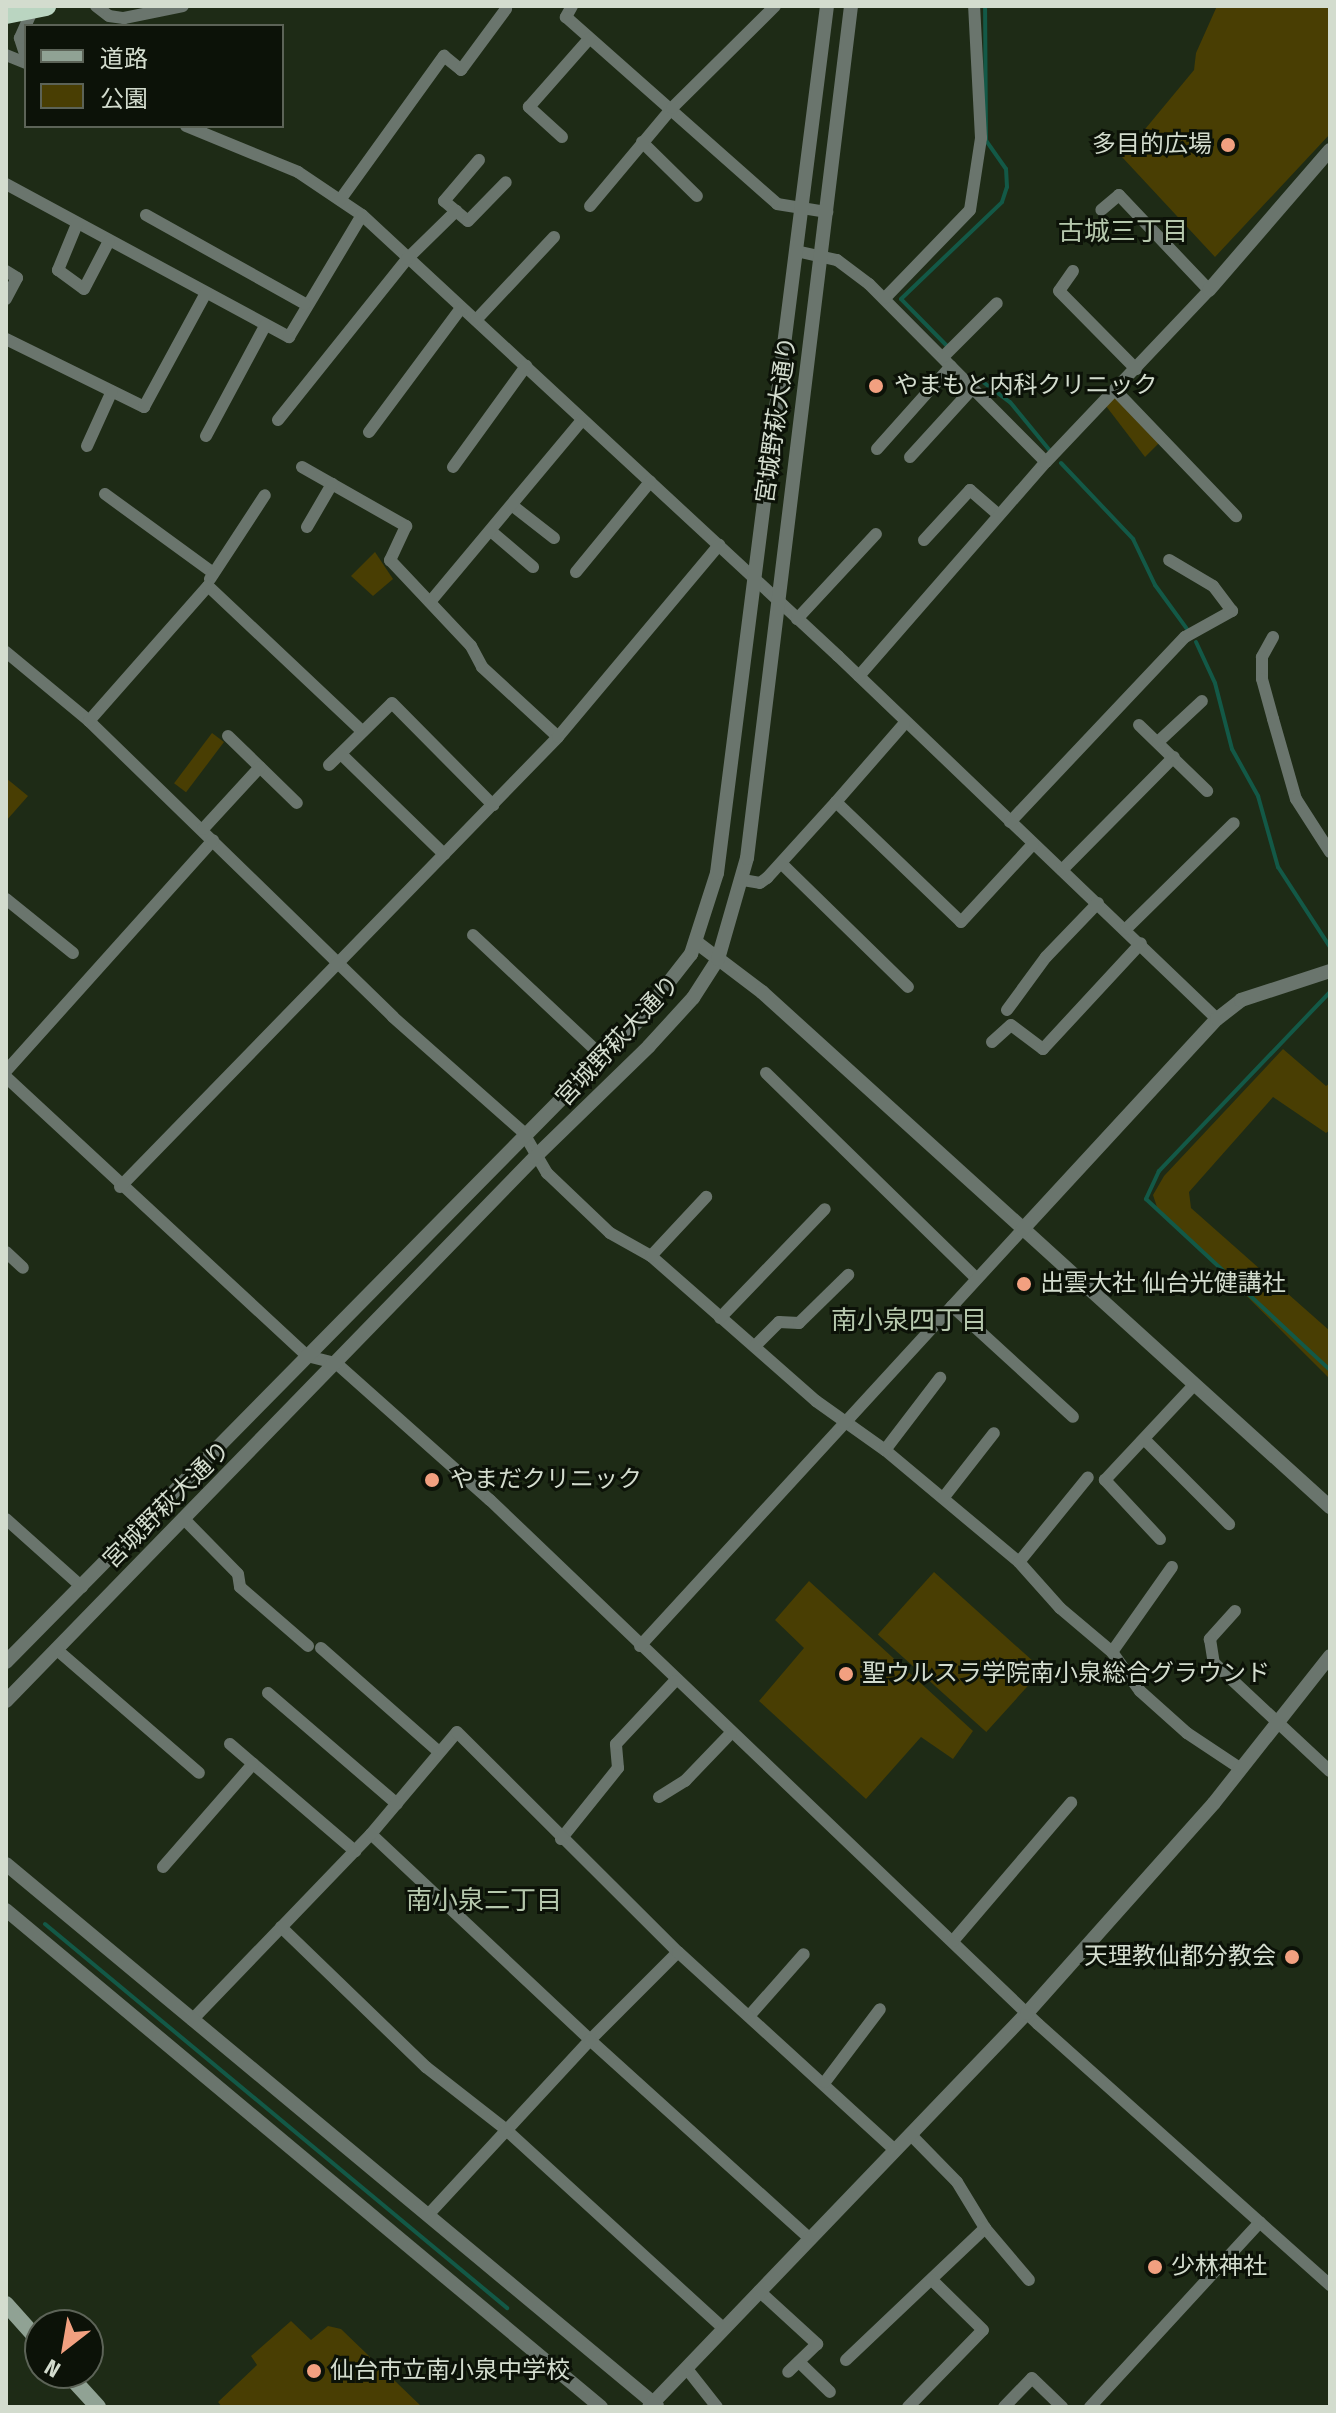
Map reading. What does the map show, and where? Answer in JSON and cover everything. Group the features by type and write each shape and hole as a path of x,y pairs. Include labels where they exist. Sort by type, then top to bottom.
{"highway":[{"path":"6,14 40,8"}],"main road":[{"path":"6,2304 24,2324"},
{"path":"82,2389 98,2407"}],"street":[{"path":"96,6 109,16 124,18 183,6"},
{"path":"572,6 566,17 777,204 827,212"},
{"path":"590,206 672,108 775,6"},
{"name":"宮城野萩大通り","path":"6,1662 523,1132 602,1056 684,965 696,942 717,873 752,576 827,6"},
{"name":"宮城野萩大通り","path":"6,1701 535,1157 676,1017 718,959 743,880 851,6"},
{"path":"885,298 970,210 981,138 974,6"},
{"path":"340,200 444,56 461,70 506,9"},
{"path":"24,32 20,38 24,51"},
{"path":"562,137 529,107 589,39"},
{"path":"191,128 298,172 362,215 859,676 904,724 1141,943 1217,1019"},
{"path":"642,142 697,196"},
{"path":"859,676 1046,462 1209,290 1330,150"},
{"path":"479,160 444,201 468,221 506,182"},
{"path":"6,184 289,337 305,304 362,215"},
{"path":"1101,210 1119,195 1209,290"},
{"path":"278,420 407,259 456,211"},
{"path":"146,215 305,304"},
{"path":"77,224 58,270 84,289 109,241"},
{"path":"476,320 554,237"},
{"path":"796,251 821,254 847,266 885,298 1046,462"},
{"path":"6,271 17,278 6,299"},
{"path":"1073,271 1059,291 1136,369"},
{"path":"6,339 144,407 206,293"},
{"path":"877,449 997,303"},
{"path":"369,432 461,308"},
{"path":"206,436 265,326"},
{"path":"453,467 526,366"},
{"path":"910,457 973,388"},
{"path":"1115,390 1236,516"},
{"path":"87,446 112,391"},
{"path":"430,602 492,532 582,420"},
{"path":"302,467 406,526 390,560 471,646 482,667 558,737"},
{"path":"576,572 650,482"},
{"path":"307,527 332,484"},
{"path":"924,540 970,490 999,515"},
{"path":"105,494 212,572"},
{"path":"89,721 208,586 212,572 265,495"},
{"path":"513,506 554,538"},
{"path":"492,532 533,567"},
{"path":"797,619 876,534"},
{"path":"120,1187 558,737 719,545"},
{"path":"1010,822 1185,637 1232,611 1213,586 1169,560"},
{"path":"208,586 362,731"},
{"path":"1273,637 1262,657 1262,679 1296,799 1330,852"},
{"path":"6,652 89,721 342,962 393,1017 523,1132 535,1157 610,1233 651,1256 845,1424 885,1450 944,1497 1019,1562 1060,1608 1112,1652 1140,1691 1187,1733 1238,1767"},
{"path":"1158,742 1202,701"},
{"path":"329,765 392,703 493,805"},
{"path":"743,880 760,883 782,864 904,724"},
{"path":"1139,725 1207,791"},
{"path":"228,736 297,803"},
{"path":"341,754 444,854"},
{"path":"1062,870 1174,757"},
{"path":"203,829 260,767"},
{"path":"836,802 961,922 1033,844"},
{"path":"1126,929 1234,823"},
{"path":"213,840 6,1074 120,1187 307,1356 336,1363 490,1500 675,1681 1027,2013 1330,2285"},
{"path":"782,864 908,987"},
{"path":"6,899 73,953"},
{"path":"1007,1010 1046,957 1098,903"},
{"path":"473,935 602,1056"},
{"path":"696,942 762,992 1330,1507"},
{"path":"992,1042 1011,1025 1043,1049 1141,943"},
{"path":"640,1646 1217,1019 1241,1000 1330,971"},
{"path":"766,1073 976,1278"},
{"path":"651,1256 706,1197"},
{"path":"720,1318 825,1209"},
{"path":"6,1252 23,1268"},
{"path":"755,1346 779,1322 799,1323 848,1275"},
{"path":"952,1306 1073,1417"},
{"path":"885,1450 940,1378"},
{"path":"1160,1539 1105,1480 1193,1386"},
{"path":"944,1497 994,1433"},
{"path":"1145,1440 1229,1524"},
{"path":"1019,1562 1088,1477"},
{"path":"183,1518 238,1574 240,1587 439,1752"},
{"path":"6,1519 82,1587"},
{"path":"1112,1652 1172,1567"},
{"path":"1235,1611 1210,1639 1214,1663 1330,1771"},
{"path":"56,1649 199,1773"},
{"path":"6,1864 653,2406 759,2291 1027,2013 1214,1803 1238,1767 1330,1656"},
{"path":"561,1839 618,1768 616,1744 675,1681"},
{"path":"268,1693 397,1804"},
{"path":"192,2020 371,1834 457,1732 561,1839 678,1952 825,2082 895,2150"},
{"path":"659,1797 685,1781 731,1733"},
{"path":"230,1744 355,1851"},
{"path":"163,1867 253,1764"},
{"path":"953,1941 1071,1803"},
{"path":"371,1834 590,2040 810,2239"},
{"path":"6,1910 601,2407"},
{"path":"281,1927 426,2067 504,2128 724,2329"},
{"path":"428,2215 504,2128 678,1952"},
{"path":"750,2015 804,1954"},
{"path":"825,2082 880,2009"},
{"path":"910,2134 957,2182 985,2228 1029,2280"},
{"path":"1090,2407 1260,2222"},
{"path":"846,2360 985,2228"},
{"path":"908,2407 983,2330 932,2280"},
{"path":"759,2291 817,2344 788,2372"},
{"path":"799,2362 830,2392"},
{"path":"687,2369 717,2407"},
{"path":"1004,2407 1032,2378 1062,2407"}],"green space":[{"path":"1217,6 1330,6 1330,134 1215,257 1122,157 1194,70 1196,53"},
{"path":"1114,396 1160,442 1145,457 1106,406"},
{"path":"375,552 393,579 373,596 351,576"},
{"path":"212,733 224,742 186,792 174,783"},
{"path":"6,778 28,796 6,821"},
{"path":"1283,1049 1326,1086 1330,1083 1330,1130 1326,1133 1273,1097 1189,1192 1191,1208 1330,1331 1330,1379 1157,1207 1153,1195 1164,1176"},
{"path":"934,1572 1042,1670 986,1732 878,1634"},
{"name":"聖ウルスラ学院南小泉総合グラウンド","path":"809,1581 973,1731 953,1759 921,1737 866,1799 759,1701 804,1648 775,1620"},
{"name":"仙台市立南小泉中学校","path":"291,2321 311,2340 328,2326 341,2329 422,2407 222,2407 218,2402 257,2365 251,2356"}],"waterway":[{"path":"948,347 901,299 1002,202 1007,187 1006,169 986,140 985,6"},
{"path":"983,382 1010,402 1051,452"},
{"path":"1061,463 1133,539 1155,585 1187,629"},
{"path":"1196,642 1215,683 1232,749 1258,796 1278,867 1330,947"},
{"path":"1330,992 1159,1171 1146,1199 1330,1370"},
{"path":"45,1924 507,2308"}],"place":[{"name":"多目的広場","path":"1228,145"},
{"name":"やまもと内科クリニック","path":"876,386"},
{"name":"出雲大社 仙台光健講社","path":"1024,1284"},
{"name":"やまだクリニック","path":"432,1480"},
{"name":"聖ウルスラ学院南小泉総合グラウンド","path":"846,1674"},
{"name":"天理教仙都分教会","path":"1292,1957"},
{"name":"少林神社","path":"1155,2267"},
{"name":"仙台市立南小泉中学校","path":"314,2371"}],"district":[{"name":"古城三丁目","path":"1123,232"},
{"name":"南小泉四丁目","path":"909,1321"},
{"name":"南小泉二丁目","path":"484,1901"}]}
